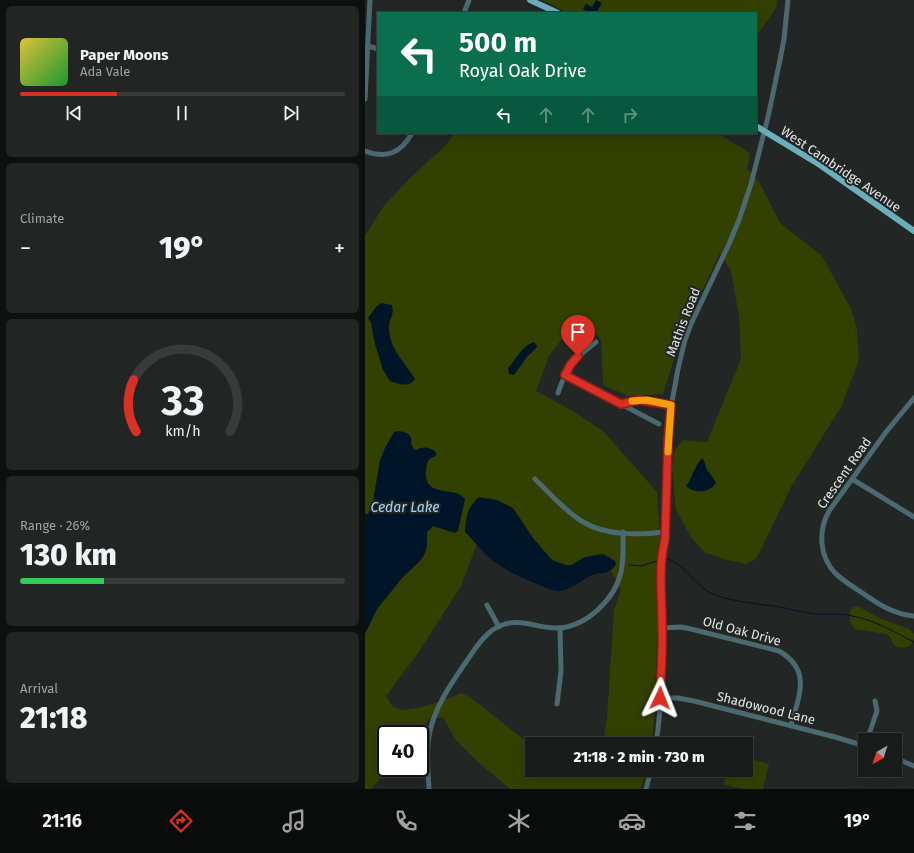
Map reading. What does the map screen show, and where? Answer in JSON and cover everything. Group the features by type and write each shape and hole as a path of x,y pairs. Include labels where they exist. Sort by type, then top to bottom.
{"main road":[{"path":"530,0 556,12"},
{"name":"West Cambridge Avenue","path":"757,127 820,165 914,230"}],"street":[{"path":"365,99 371,0"},
{"name":"Mathis Road","path":"657,737 660,698 662,628 661,570 665,532 668,440 671,405 685,340 739,220 751,184 784,39 788,0"},
{"path":"464,12 468,2"},
{"path":"368,46 377,49"},
{"path":"365,151 377,155 390,154 404,144 411,134"},
{"path":"558,392 571,364 578,356 596,342"},
{"path":"565,375 659,424"},
{"name":"Crescent Road","path":"914,398 895,421 829,511 823,524 821,543 826,558 837,575 879,605 898,613 914,616"},
{"path":"621,404 639,400 671,405"},
{"path":"535,479 583,522 604,531 665,532"},
{"path":"852,479 914,517"},
{"path":"429,789 428,743 432,724 440,703 479,644 489,633 504,624 518,622 560,628 589,616 601,608 611,596 621,571 623,532"},
{"path":"487,605 499,627"},
{"name":"Old Oak Drive","path":"662,628 681,627 691,629 779,651 787,655 794,662 799,671 801,680 801,688 791,725"},
{"path":"557,704 561,671 560,628"},
{"name":"Shadowood Lane","path":"660,698 678,698 694,701 791,725 858,744"},
{"path":"869,733 877,711 875,701"},
{"path":"902,761 914,766"},
{"path":"645,789 649,777"}],"green space":[{"path":"542,0 777,0 776,8 757,36 757,12 566,12"},
{"path":"453,134 719,134 750,153 747,169 758,180 780,223 822,256 851,309 857,329 859,360 841,407 791,487 757,558 746,564 723,559 704,552 691,537 676,510 672,470 674,451 683,440 707,442 741,359 739,316 731,271 720,253 681,337 663,394 628,396 603,385 601,341 589,321 562,339 549,356 536,391 573,411 603,431 657,492 660,538 655,704 653,737 604,737 607,717 614,610 621,590 611,571 595,574 565,590 555,591 525,579 497,564 477,544 461,586 418,653 386,696 395,708 401,710 418,708 461,693 470,697 525,740 525,777 644,777 641,789 510,789 478,762 455,739 443,717 429,719 425,725 377,725 377,777 382,777 371,789 365,789 365,236 383,207 409,179 446,145"},
{"path":"858,606 879,618 909,629 914,634 912,643 908,647 902,648 895,646 886,634 855,629 850,622 850,613 852,607"},
{"path":"753,760 769,764 763,789 745,789 724,785 726,777 753,777"}],"water":[{"path":"596,0 602,3 597,12 588,12 583,9 586,4 592,7"},
{"path":"381,303 392,305 393,312 389,326 390,336 399,356 415,379 410,384 400,384 390,381 383,370 375,344 371,323 368,318"},
{"path":"534,342 537,347 527,357 514,375 509,374 508,368 519,353 526,346"},
{"name":"Cedar Lake","path":"399,431 407,433 411,437 412,446 414,449 426,448 436,452 436,456 430,459 427,464 426,476 428,483 439,490 453,492 465,499 458,531 455,533 433,526 427,532 427,546 421,560 403,577 377,609 365,634 365,514 368,514 372,507 380,460 394,432"},
{"path":"703,458 707,470 716,483 710,489 706,490 697,491 689,489 686,486 700,460"},
{"name":"Cedar Lake","path":"479,497 497,500 513,508 533,538 552,560 566,565 571,565 585,557 603,554 615,561 616,564 610,571 590,576 564,591 552,590 533,583 493,561 465,532 468,513 472,505"}],"waterway":[{"path":"664,558 678,564 701,586 715,595 736,601 811,613 843,614 865,619 914,642"},
{"path":"630,565 642,566 659,560"}],"slow traffic":[{"path":"632,401 647,400 671,405 668,452"}],"route":[{"path":"578,356 571,364 565,375 621,404 633,400 647,400 671,405 668,440 665,540 662,550 661,570 662,628 660,698"}]}
